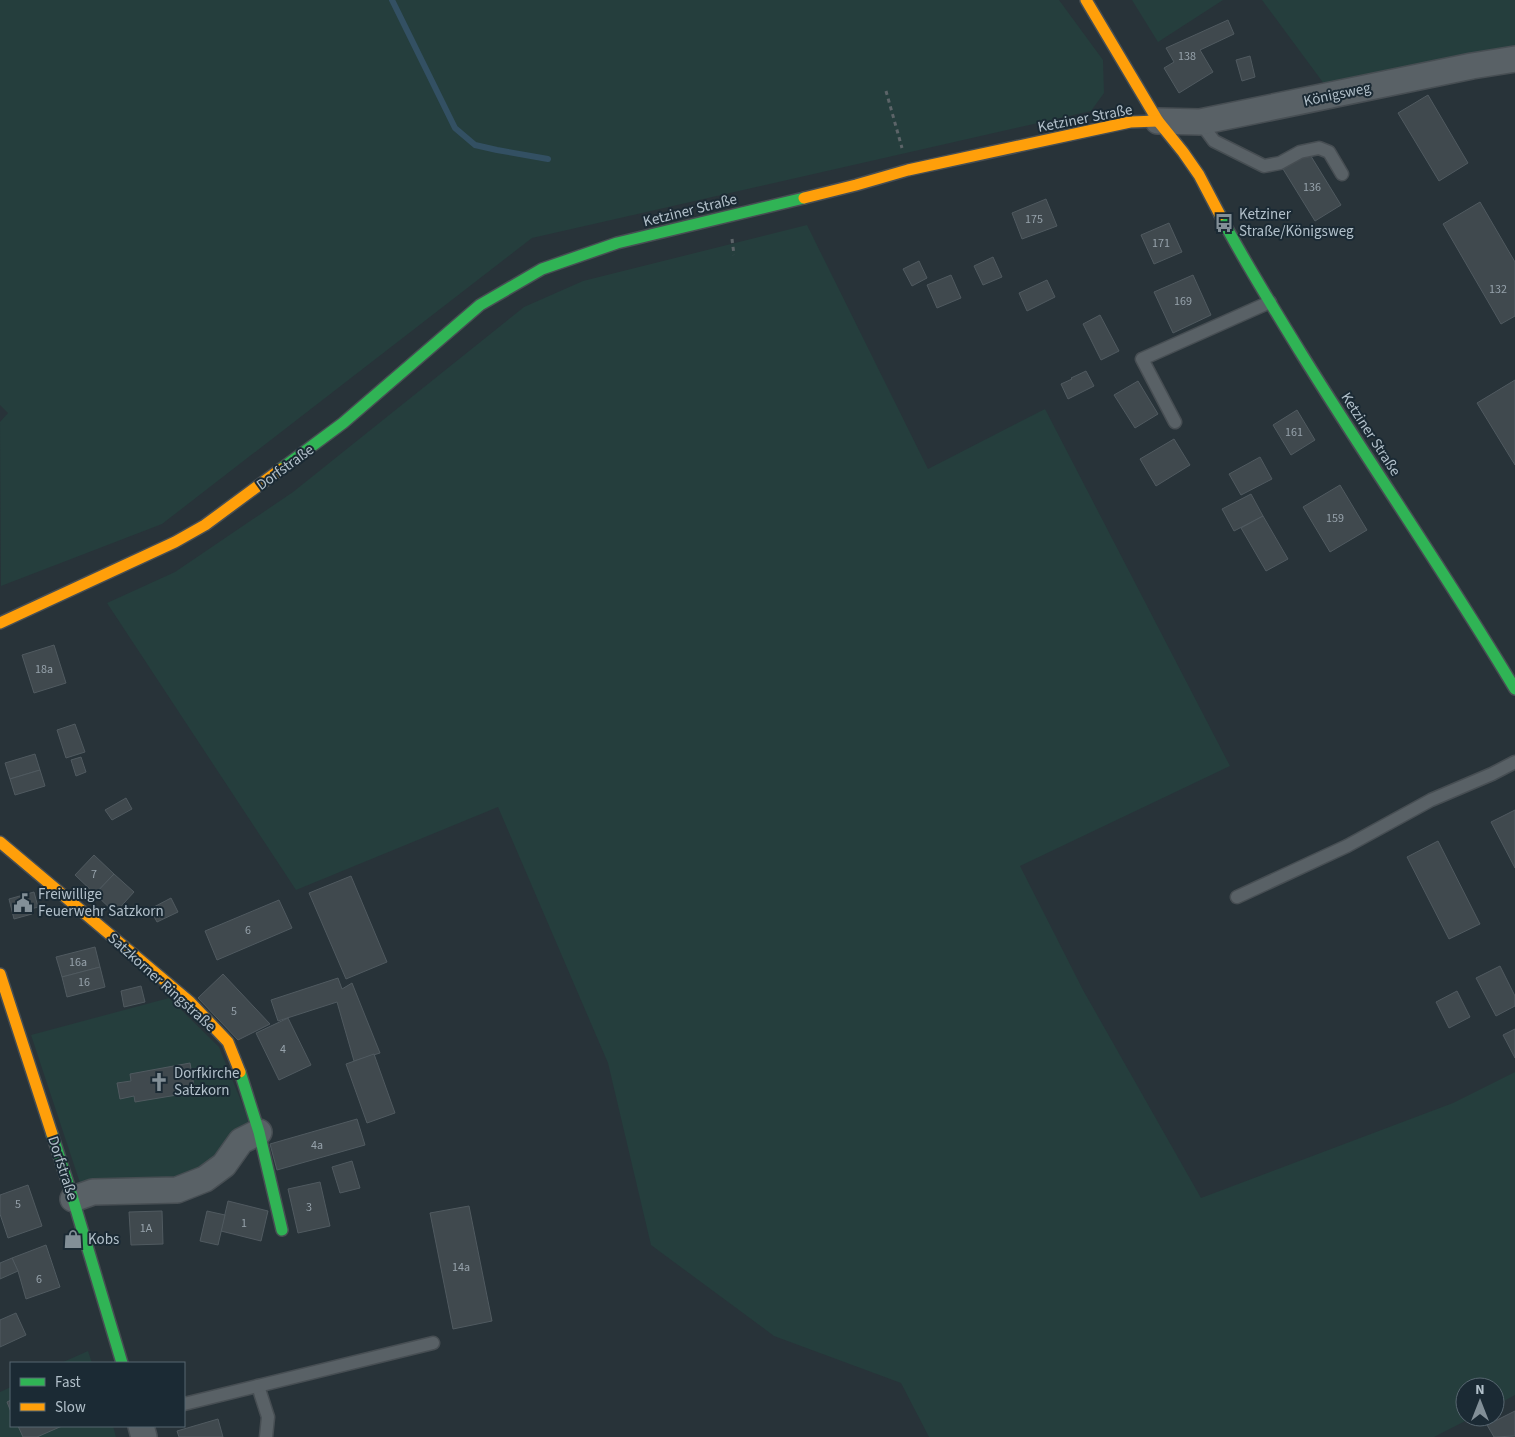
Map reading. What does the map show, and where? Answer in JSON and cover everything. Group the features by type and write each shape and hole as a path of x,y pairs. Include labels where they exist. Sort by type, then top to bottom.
{"street":[{"path":"1086,0 1158,121"},
{"name":"Königsweg","path":"1158,121 1200,122 1515,58"},
{"name":"Ketziner Straße","path":"542,268 617,243 856,185 908,170 1130,122 1158,121 1199,175 1233,240 1270,302 1353,436 1485,639 1515,689"},
{"name":"Dorfstraße","path":"0,623 175,542 205,525 344,424 480,305 542,268"},
{"name":"Satzkorner Ringstraße","path":"0,842 190,1002 228,1042 242,1076 259,1132 282,1230"},
{"name":"Dorfstraße","path":"0,974 73,1199 122,1362"},
{"path":"73,1199 93,1192 177,1190 205,1179 224,1165 241,1141 259,1132"}],"lane":[{"path":"1200,122 1214,141 1264,166 1280,163 1300,152 1319,148 1328,152 1342,174"},
{"path":"1175,422 1142,359 1270,302"},
{"path":"1237,897 1348,846 1431,800 1515,762"},
{"path":"185,1404 433,1343"},
{"path":"258,1386 268,1417 266,1437"}],"path":[{"path":"886,91 908,170"}],"green space":[{"path":"0,0 1059,0 1103,60 1104,93 1091,111 532,238 162,524 1,586 0,422 8,413 0,405"},
{"path":"1132,0 1223,0 1158,42"},
{"path":"1262,0 1515,0 1515,65 1333,96"},
{"path":"807,225 928,469 1045,409 1230,766 1020,866 1083,990 1201,1198 1453,1103 1515,1072 1515,1395 1505,1400 1505,1377 1455,1377 1455,1426 1434,1437 929,1437 901,1383 774,1336 651,1245 608,1063 498,807 296,890 107,603 175,572 293,492 524,307 583,281"},
{"path":"169,998 219,1047 250,1123 221,1158 176,1183 81,1186 31,1035"},
{"path":"88,1351 92,1362 63,1362"},
{"path":"10,1387 10,1427 113,1427 116,1437 0,1437 0,1392"}],"building":[{"path":"1228,20 1234,34 1200,50 1213,72 1179,93 1164,68 1174,62 1166,48"},
{"path":"1250,56 1255,77 1242,81 1236,60"},
{"path":"1428,95 1468,163 1439,181 1398,113"},
{"path":"1309,153 1341,205 1315,221 1283,169"},
{"path":"1046,199 1057,226 1022,239 1012,213"},
{"path":"1480,202 1515,262 1515,316 1501,324 1443,224"},
{"path":"1169,223 1182,252 1154,264 1141,235"},
{"path":"993,257 1002,277 983,285 974,266"},
{"path":"919,261 927,278 912,286 903,269"},
{"path":"951,275 961,298 937,308 927,285"},
{"path":"1193,275 1211,315 1173,333 1154,292"},
{"path":"1047,280 1055,297 1027,311 1019,293"},
{"path":"1100,315 1119,351 1101,360 1083,324"},
{"path":"1086,371 1094,386 1068,399 1061,384"},
{"path":"1515,380 1515,465 1477,403"},
{"path":"1138,381 1158,414 1135,428 1114,395"},
{"path":"1297,410 1315,440 1291,455 1273,425"},
{"path":"1174,439 1190,465 1156,486 1140,459"},
{"path":"1260,457 1272,479 1241,495 1229,474"},
{"path":"1340,485 1367,530 1330,552 1303,507"},
{"path":"1251,494 1263,516 1234,531 1222,509"},
{"path":"1263,516 1288,559 1266,571 1241,528"},
{"path":"54,645 66,683 34,693 22,655"},
{"path":"75,724 85,752 66,758 57,730"},
{"path":"35,754 40,770 10,779 5,763"},
{"path":"81,757 86,772 76,776 71,760"},
{"path":"40,770 45,786 15,795 10,779"},
{"path":"126,798 132,809 112,820 105,810"},
{"path":"1515,810 1515,868 1491,822"},
{"path":"1438,841 1480,924 1449,939 1407,857"},
{"path":"94,855 114,874 95,894 75,875"},
{"path":"114,874 134,892 115,913 95,894"},
{"path":"351,876 387,962 346,979 309,893"},
{"name":"Freiwillige Feuerwehr Satzkorn","path":"34,892 38,907 31,909 32,914 14,919 9,899"},
{"path":"171,898 178,912 157,922 150,909"},
{"path":"279,900 292,928 217,960 205,931"},
{"path":"95,947 100,967 62,977 56,957"},
{"path":"1500,966 1515,996 1515,1006 1496,1016 1476,978"},
{"path":"100,967 105,987 67,997 62,977"},
{"path":"223,974 270,1024 238,1040 198,998"},
{"path":"338,978 342,989 352,983 380,1053 354,1061 337,1002 278,1021 271,1000"},
{"path":"141,986 145,1002 124,1007 121,991"},
{"path":"1457,991 1470,1017 1449,1028 1436,1002"},
{"path":"288,1018 311,1065 279,1080 256,1033"},
{"path":"1515,1029 1515,1058 1503,1035"},
{"path":"374,1054 395,1113 367,1123 346,1064"},
{"name":"Dorfkirche Satzkorn","path":"190,1063 195,1092 135,1102 134,1096 120,1099 117,1083 131,1081 130,1074"},
{"path":"357,1119 365,1145 277,1170 270,1144"},
{"path":"352,1161 360,1188 340,1193 332,1167"},
{"path":"320,1182 330,1226 298,1233 288,1189"},
{"path":"28,1185 42,1226 8,1238 0,1214 0,1195"},
{"path":"228,1201 268,1211 261,1241 221,1231"},
{"path":"469,1206 492,1321 453,1329 430,1213"},
{"path":"162,1211 163,1244 131,1245 129,1212"},
{"path":"207,1211 225,1215 218,1245 200,1241"},
{"path":"46,1245 60,1287 26,1299 12,1258"},
{"path":"12,1258 18,1271 0,1279 0,1263"},
{"path":"16,1313 26,1335 0,1347 0,1320"},
{"path":"1515,1411 1515,1436 1494,1437 1488,1427 1505,1427 1505,1416"},
{"path":"218,1419 223,1437 179,1437 177,1431"},
{"path":"18,1427 60,1427 37,1437 23,1437"}],"waterway":[{"path":"392,0 455,128 475,145 548,159"}],"traffic: fast":[{"path":"281,469 343,423 480,305 542,269 617,243 804,198"},
{"path":"1220,215 1249,268 1301,353 1463,604 1515,689"},
{"path":"240,1072 259,1132 282,1230"},
{"path":"52,1134 122,1362"}],"traffic: slow":[{"path":"1086,0 1158,121 1199,175 1220,215"},
{"path":"804,198 908,170 1130,122 1158,121"},
{"path":"0,623 175,542 205,525 281,469"},
{"path":"0,842 190,1002 228,1042 240,1072"},
{"path":"0,974 52,1134"}],"place":[{"name":"Ketziner Straße/Königsweg","path":"1224,223"},
{"name":"Freiwillige Feuerwehr Satzkorn","path":"23,903"},
{"name":"Dorfkirche Satzkorn","path":"159,1082"},
{"name":"Kobs","path":"73,1239"}]}
